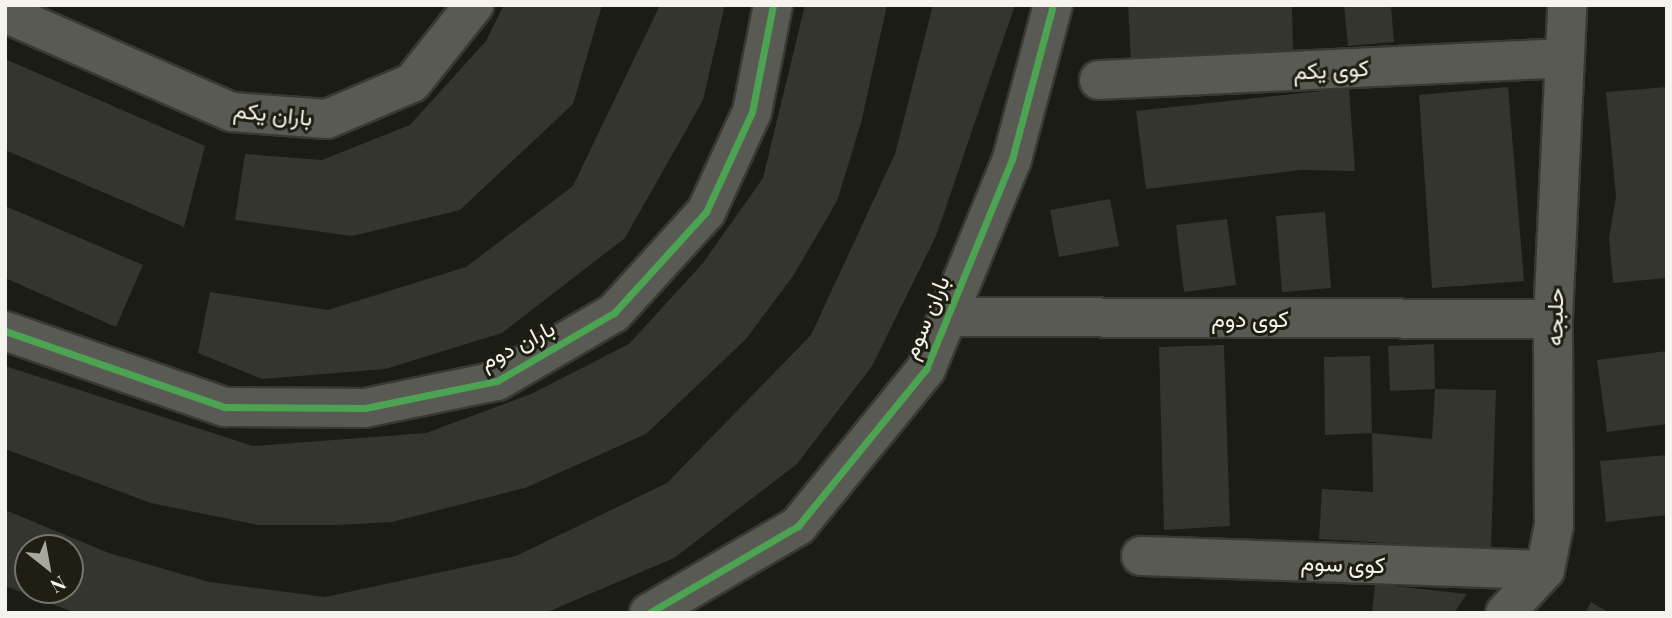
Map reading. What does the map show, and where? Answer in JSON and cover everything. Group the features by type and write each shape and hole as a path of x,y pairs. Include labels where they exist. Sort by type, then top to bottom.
{"street":[{"name":"باران یکم","path":"5,13 232,111 327,119 412,83 474,5"},
{"name":"باران دوم","path":"5,331 225,407 365,408 497,382 614,313 706,212 752,112 773,5"},
{"name":"باران سوم","path":"649,613 798,526 926,369 1012,159 1053,5"},
{"name":"حلبجه","path":"1545,570 1554,525 1553,319 1567,5"},
{"name":"کوی یکم","path":"1099,79 1563,58"},
{"name":"کوی دوم","path":"947,317 1553,319"},
{"name":"کوی سوم","path":"1141,555 1545,570"},
{"path":"1505,613 1545,570"}],"building":[{"path":"504,5 602,5 573,104 460,210 352,236 235,220 245,154 322,160 410,125 486,41"},
{"path":"660,5 725,5 703,100 625,238 502,333 385,369 262,379 198,353 210,292 328,310 466,267 573,186"},
{"path":"805,5 887,5 861,123 837,201 793,276 746,339 646,434 525,488 392,522 337,525 258,525 151,503 5,449 5,366 253,446 426,433 531,394 629,344 703,263 763,178"},
{"path":"933,5 1015,5 936,236 872,366 797,464 674,558 545,613 76,613 52,604 84,604 84,543 109,553 209,582 325,597 516,556 667,483 811,335 895,154"},
{"path":"1128,5 1292,5 1293,52 1131,61"},
{"path":"1344,5 1391,5 1394,42 1348,46"},
{"path":"5,59 205,146 184,227 5,150"},
{"path":"1508,87 1524,281 1432,288 1419,95"},
{"path":"1667,87 1667,278 1613,283 1609,238 1616,196 1606,92"},
{"path":"1349,88 1355,171 1301,170 1146,189 1136,111"},
{"path":"1110,199 1119,246 1059,257 1050,210"},
{"path":"5,206 143,265 116,327 5,278"},
{"path":"1325,212 1331,288 1282,292 1276,216"},
{"path":"1227,219 1236,285 1184,292 1176,225"},
{"path":"1434,344 1435,389 1390,391 1388,346"},
{"path":"1224,345 1230,526 1164,530 1159,347"},
{"path":"1667,351 1667,424 1607,432 1597,360"},
{"path":"1370,356 1372,433 1325,435 1324,357"},
{"path":"1435,389 1496,390 1491,549 1319,539 1322,489 1373,492 1372,433 1432,439"},
{"path":"1667,455 1667,515 1606,522 1600,461"},
{"path":"5,510 63,534 14,534 14,589 5,586"},
{"path":"1375,584 1467,594 1454,613 1372,613"},
{"path":"1591,602 1610,613 1585,613"}],"cycle path":[{"path":"5,331 225,407 365,408 497,381 614,313 706,212 752,112 773,5"},
{"path":"649,613 798,526 926,369 1012,159 1053,5"}]}
